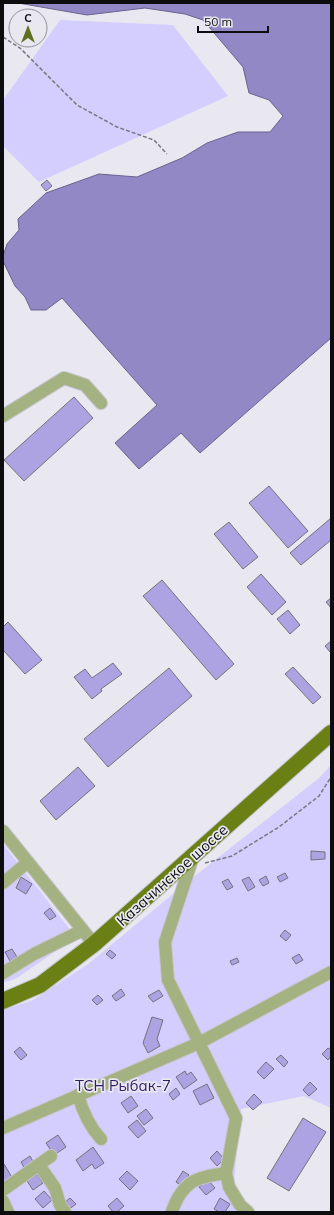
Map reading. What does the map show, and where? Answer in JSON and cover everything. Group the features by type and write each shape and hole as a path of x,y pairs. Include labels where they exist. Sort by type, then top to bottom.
{"main road":[{"name":"Казачинское шоссе","path":"3,1001 40,985 94,944 191,862 331,733"}],"street":[{"path":"3,416 64,378 85,385 101,402"},
{"path":"3,831 94,944"},
{"path":"3,883 28,862"},
{"path":"191,862 165,942 168,980 236,1118 226,1173 229,1187 243,1210"},
{"path":"3,973 34,954 82,930"},
{"path":"3,1128 199,1043 331,972"},
{"path":"78,1095 82,1110 91,1128 101,1139"},
{"path":"3,1190 51,1156"},
{"path":"39,1165 55,1188 60,1205 65,1212"},
{"path":"172,1211 176,1199 192,1182 205,1176 226,1173"},
{"path":"3,1201 8,1212"}],"path":[{"path":"3,37 20,48 77,104 117,127 154,140 167,154"},
{"path":"191,862 232,856 278,827 319,796 331,777"}],"green space":[{"path":"60,20 173,25 228,96 39,182 3,146 3,100 40,48 48,48 48,37"},
{"name":"ТСН Рыбак-7","path":"331,765 331,1108 304,1096 241,1109 232,1202 242,1212 3,1212 3,1010 33,1000 88,964 196,875 319,778"},
{"path":"3,844 76,937 17,978 3,983"}],"shaded area":[{"path":"18,3 331,3 331,338 200,453 181,433 139,469 115,443 157,405 62,298 46,310 31,310 25,297 15,286 3,261 3,256 7,244 19,230 18,219 46,193 99,174 137,177 182,158 207,143 238,132 270,132 283,116 269,100 249,93 243,67 203,20 185,14 145,8 87,15"}],"building":[{"path":"47,180 52,186 46,191 41,185"},
{"path":"74,397 93,418 24,481 4,460"},
{"path":"269,486 308,531 288,548 249,503"},
{"path":"331,518 331,540 301,565 290,553"},
{"path":"229,522 258,557 243,569 214,534"},
{"path":"261,574 286,602 272,615 247,587"},
{"path":"162,580 234,664 216,680 143,596"},
{"path":"331,598 331,608 326,602"},
{"path":"288,610 300,625 290,634 277,619"},
{"path":"8,622 42,660 25,674 3,650 3,627"},
{"path":"331,641 331,651 330,652 325,646"},
{"path":"113,663 122,674 101,689 102,691 92,699 74,677 85,669 92,678"},
{"path":"293,667 321,697 313,704 285,674"},
{"path":"169,668 192,696 108,767 84,739"},
{"path":"78,767 95,786 56,820 40,801"},
{"path":"311,851 325,852 325,859 311,860"},
{"path":"285,873 288,878 280,882 277,877"},
{"path":"266,876 269,883 263,886 259,880"},
{"path":"21,877 32,884 26,894 16,888"},
{"path":"249,877 255,887 248,891 242,880"},
{"path":"228,879 233,887 227,890 222,882"},
{"path":"50,908 56,916 50,920 44,913"},
{"path":"285,930 291,935 286,941 280,936"},
{"path":"12,949 17,957 10,961 5,952"},
{"path":"110,950 116,955 112,959 106,954"},
{"path":"299,954 303,960 296,964 292,958"},
{"path":"237,958 239,962 232,965 230,961"},
{"path":"121,989 125,995 116,1001 112,996"},
{"path":"159,990 163,996 153,1002 148,996"},
{"path":"98,995 103,1000 97,1005 92,1000"},
{"path":"152,1017 163,1020 157,1039 160,1046 148,1053 143,1043"},
{"path":"20,1047 27,1055 21,1060 14,1052"},
{"path":"328,1048 331,1050 331,1056 328,1060 322,1054"},
{"path":"281,1055 288,1062 284,1067 276,1059"},
{"path":"266,1062 274,1069 264,1079 257,1072"},
{"path":"185,1071 187,1075 191,1072 197,1080 184,1089 176,1077"},
{"path":"310,1082 317,1089 309,1096 303,1090"},
{"path":"207,1084 214,1098 200,1105 193,1091"},
{"path":"176,1088 180,1094 173,1100 169,1094"},
{"path":"254,1094 262,1102 253,1110 246,1103"},
{"path":"131,1096 138,1106 128,1113 121,1103"},
{"path":"146,1109 153,1118 144,1125 137,1116"},
{"path":"303,1118 326,1132 289,1191 267,1178"},
{"path":"137,1120 146,1131 138,1138 128,1127"},
{"path":"58,1135 66,1147 54,1155 46,1143"},
{"path":"93,1147 104,1163 95,1169 92,1164 83,1171 76,1160"},
{"path":"217,1151 224,1159 217,1166 210,1158"},
{"path":"30,1156 35,1165 26,1171 21,1162"},
{"path":"4,1164 13,1179 5,1184 3,1182"},
{"path":"127,1171 138,1181 130,1190 119,1179"},
{"path":"183,1171 189,1175 182,1186 176,1182"},
{"path":"37,1174 43,1183 33,1190 27,1181"},
{"path":"208,1180 215,1188 206,1195 199,1187"},
{"path":"44,1191 52,1200 43,1208 35,1199"},
{"path":"70,1198 76,1204 68,1210 63,1204"},
{"path":"117,1198 124,1206 117,1212 113,1212 108,1206"},
{"path":"220,1198 230,1204 225,1212 219,1212 214,1209"}]}
